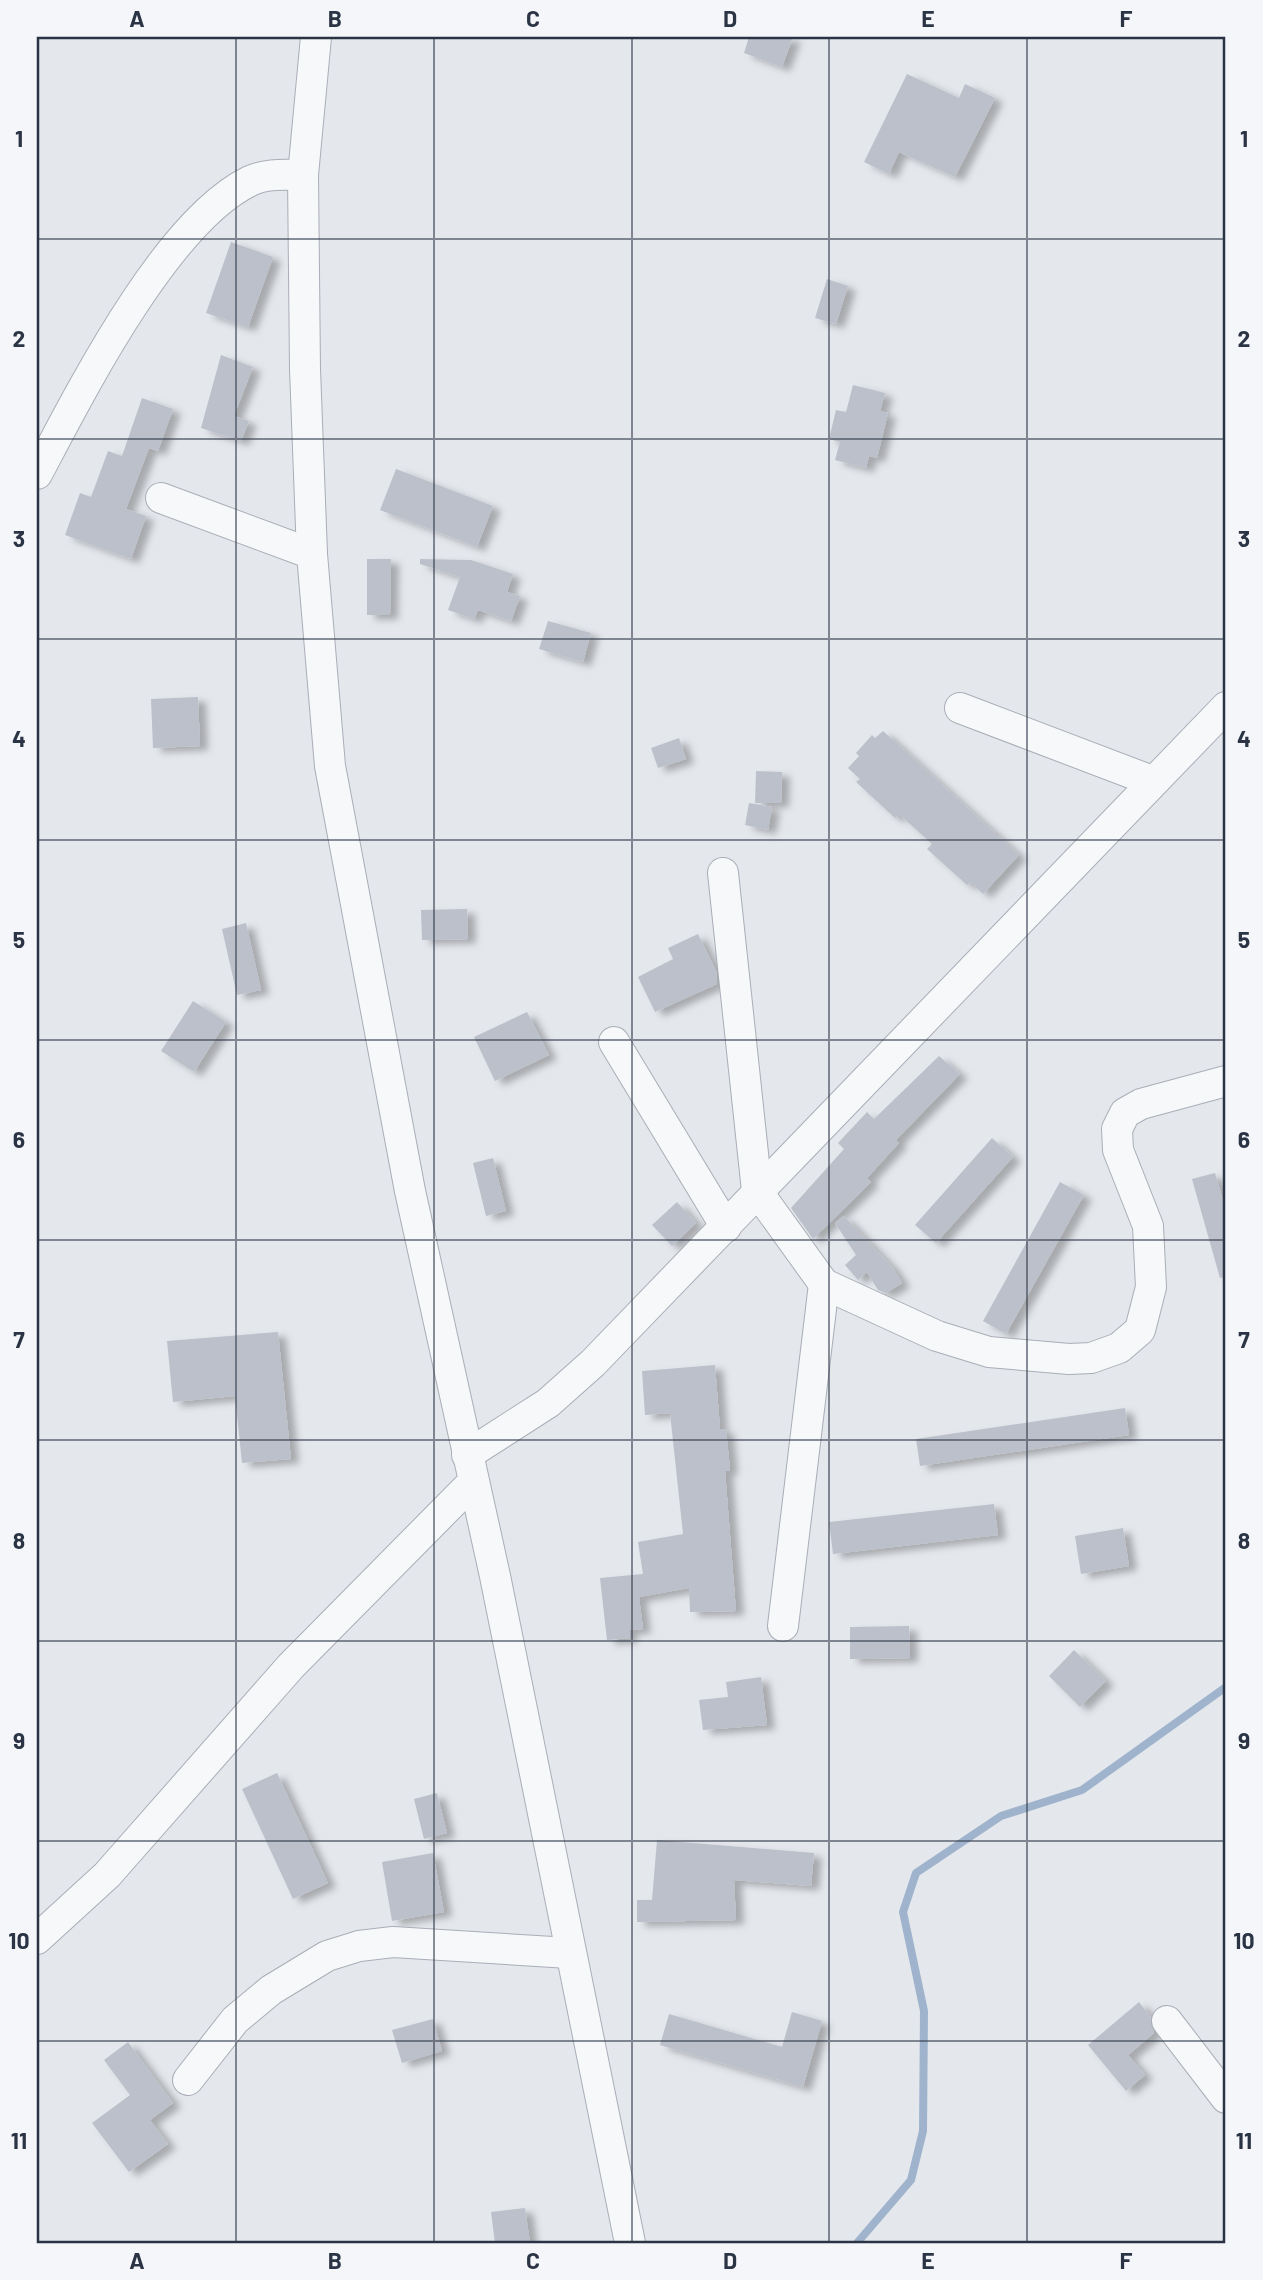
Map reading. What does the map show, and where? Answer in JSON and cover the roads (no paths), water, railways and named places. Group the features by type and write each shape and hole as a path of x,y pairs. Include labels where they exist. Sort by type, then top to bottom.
{"street":[{"path":"316,37 303,175 305,369 312,554 330,766 410,1191 495,1576 569,1953 630,2243"},
{"path":"37,474 114,338 170,253 196,222 225,197 252,180 272,175 303,175"},
{"path":"161,498 312,554"},
{"path":"37,1939 107,1875 291,1666 470,1469 584,1371 1226,707"},
{"path":"960,708 1152,781"},
{"path":"723,873 758,1191 824,1284 937,1336 989,1352 1032,1358 1069,1359 1091,1358 1119,1348 1140,1330 1152,1287 1148,1226 1118,1150 1117,1129 1125,1114 1140,1104 1226,1081"},
{"path":"614,1042 726,1227"},
{"path":"783,1626 824,1284"},
{"path":"188,2080 235,2020 271,1990 327,1956 359,1946 393,1942 569,1953"},
{"path":"1167,2021 1226,2098"}],"waterway":[{"path":"857,2243 911,2180 923,2131 924,2011 903,1912 916,1873 1001,1816 1082,1790 1226,1687"}]}
